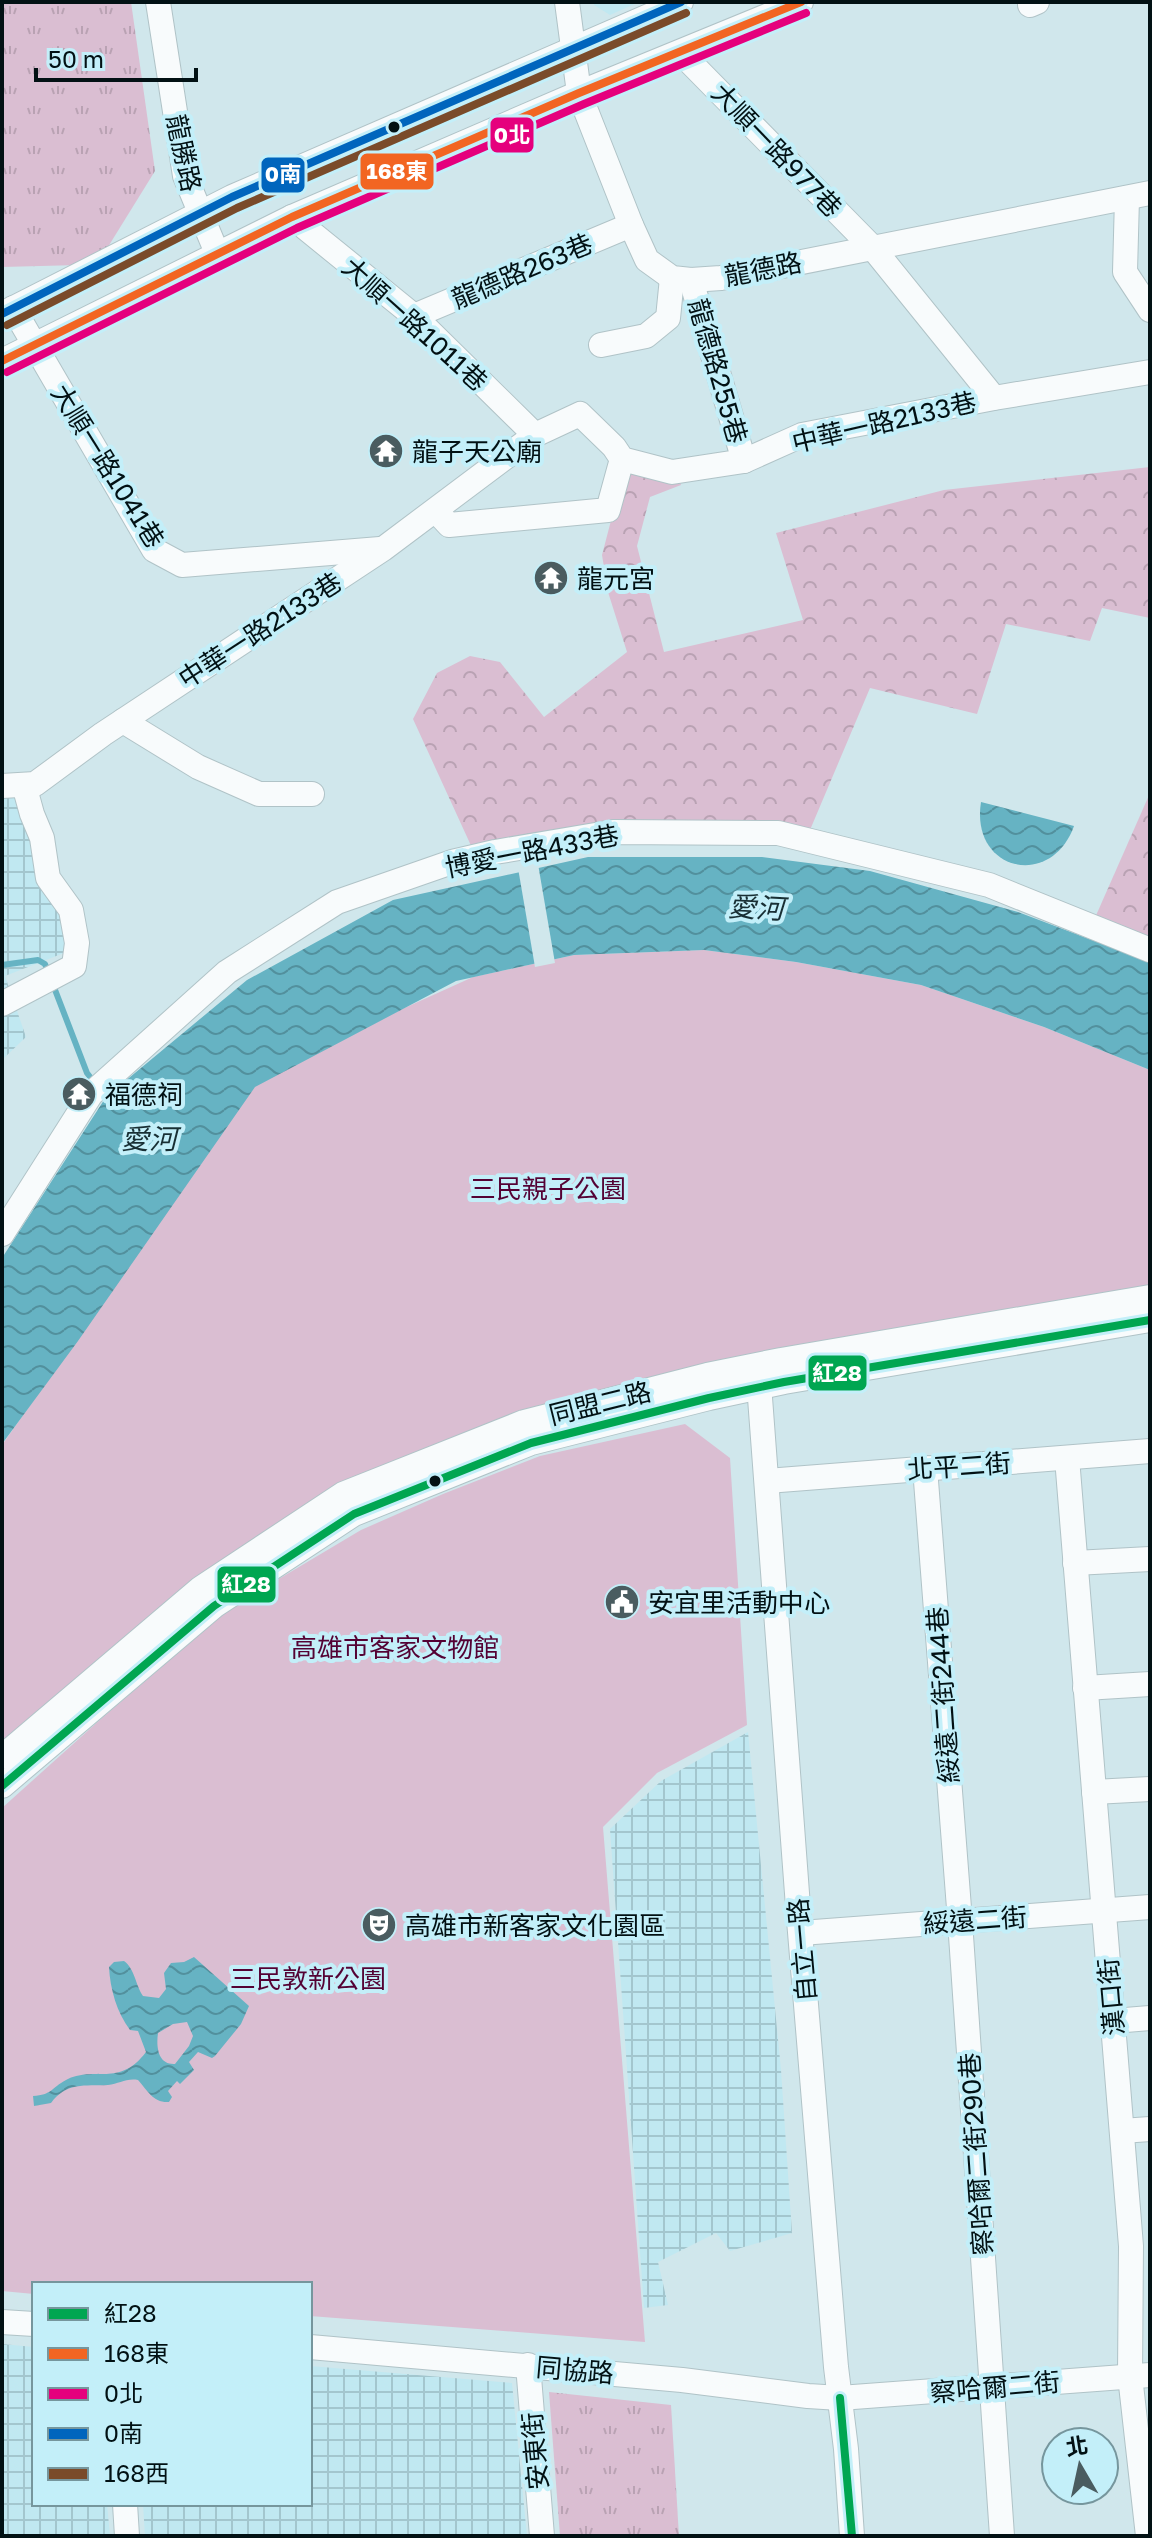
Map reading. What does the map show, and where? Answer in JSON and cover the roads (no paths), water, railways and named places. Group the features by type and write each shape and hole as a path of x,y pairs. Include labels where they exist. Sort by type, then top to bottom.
{"street":[{"name":"龍勝路","path":"158,2 181,159 217,253"},
{"path":"567,2 579,93 631,225 647,260 682,279 668,318 646,336 601,345"},
{"path":"8,311 199,212 681,2"},
{"path":"2,361 292,217 579,93 801,2"},
{"name":"大順一路977巷","path":"681,53 872,247 994,398"},
{"path":"1139,196 1125,272 1150,310"},
{"name":"龍德路","path":"682,279 721,278 1139,196"},
{"name":"大順一路1011巷","path":"292,217 414,316 535,435"},
{"name":"龍德路263巷","path":"414,316 631,225"},
{"name":"龍德路255巷","path":"682,279 744,461"},
{"name":"大順一路1041巷","path":"8,311 33,345 154,550 182,565 383,549"},
{"name":"中華一路2133巷","path":"2,1004 74,966 77,943 71,910 48,878 42,838 32,814 13,786 35,784 123,721 383,549 535,435 580,414 622,459 672,472 744,461 802,435 1150,372"},
{"path":"436,511 449,525 608,510 622,459"},
{"path":"123,721 198,767 259,794 312,794"},
{"name":"博愛一路433巷","path":"2,1234 99,1087 227,972 337,902 452,862 613,832 778,833 989,885 1150,950"},
{"name":"同盟二路","path":"2,1757 201,1588 348,1504 531,1443 758,1376 1150,1297"},
{"name":"同盟二路","path":"758,1376 1150,1320"},
{"name":"自立一路","path":"758,1376 852,2536"},
{"name":"北平二街","path":"767,1481 1150,1451"},
{"name":"漢口街","path":"1067,1458 1122,2131 1140,2246 1140,2375 1148,2536"},
{"name":"綏遠二街244巷","path":"925,1468 960,1921"},
{"name":"同盟二路","path":"2,1786 214,1606 348,1504"},
{"path":"1075,1563 1150,1559"},
{"path":"1085,1688 1150,1684"},
{"path":"1094,1792 1150,1789"},
{"name":"綏遠二街","path":"801,1933 1150,1907"},
{"name":"察哈爾二街290巷","path":"960,1921 1002,2536"},
{"path":"1113,2021 1150,2018"},
{"path":"1122,2131 1150,2129"},
{"path":"2,2322 32,2324"},
{"name":"同協路","path":"312,2347 528,2365 840,2398"},
{"name":"安東街","path":"528,2365 542,2536"},
{"name":"察哈爾二街","path":"840,2398 1140,2375"},
{"path":"125,2506 127,2536"}],"water":[{"path":"981,802 1074,826 1063,846 1048,859 1032,865 1015,864 1000,857 988,844 981,825"},
{"name":"愛河","path":"588,857 762,857 870,871 1018,912 1150,962 1150,1070 1044,1027 921,985 796,962 704,950 574,955 456,981 255,1087 78,1341 2,1444 2,1258 106,1097 247,980 393,900"},
{"path":"194,1957 249,2006 241,2024 215,2056 212,2058 198,2052 189,2062 194,2070 168,2091 172,2097 169,2102 155,2098 138,2080 126,2080 108,2085 76,2086 63,2091 51,2103 34,2106 33,2096 48,2093 66,2080 87,2074 116,2073 136,2063 146,2052 138,2031 130,2030 115,2000 109,1967 114,1962 124,1961 128,1964 143,1996 159,1998 166,1989 164,1973 171,1963","holes":["187,2022 193,2036 175,2064 165,2062 158,2049 158,2033 173,2024"]}],"waterway":[{"path":"2,965 38,960 45,964 48,972"},
{"path":"52,982 87,1073 94,1082"}],"place":[{"name":"龍子天公廟","path":"386,451"},
{"name":"龍元宮","path":"551,578"},
{"name":"福德祠","path":"79,1094"},
{"name":"安宜里活動中心","path":"622,1602"},
{"name":"高雄市新客家文化園區","path":"379,1925"}],"park label":[{"name":"三民親子公園","path":"548,1188"},
{"name":"高雄市客家文物館","path":"395,1647"},
{"name":"三民敦新公園","path":"308,1978"}]}
